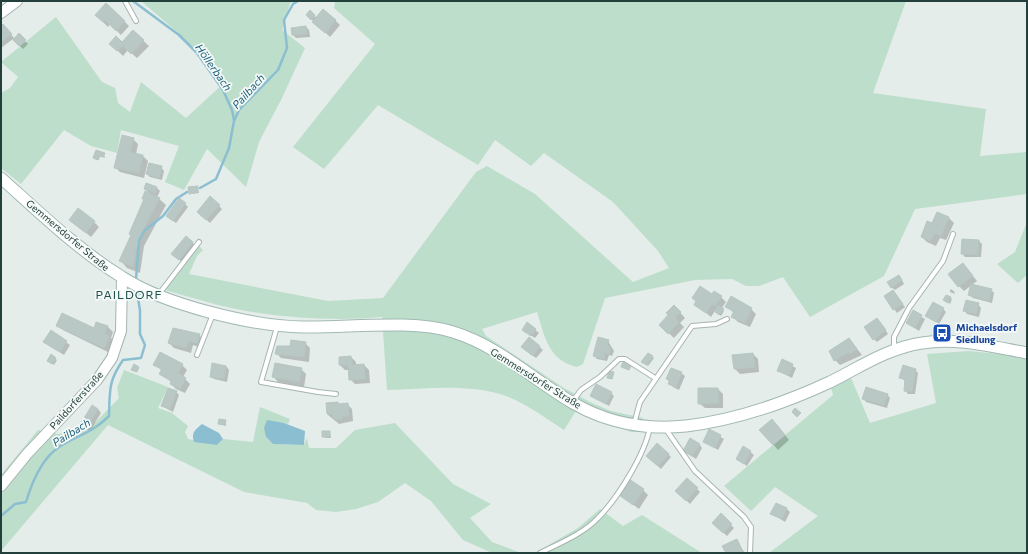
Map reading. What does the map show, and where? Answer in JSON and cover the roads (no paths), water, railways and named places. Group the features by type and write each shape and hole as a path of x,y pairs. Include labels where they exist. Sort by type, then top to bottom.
{"main road":[{"name":"Gemmersdorfer Straße","path":"1,178 94,258 122,278 158,295 213,312 277,325 302,327 414,326 444,330 470,339 506,357 571,402 611,420 650,427 703,423 765,408 830,381 894,350 919,343 950,342 1027,353"}],"street":[{"path":"1,13 17,1"},
{"name":"Paildorferstraße","path":"1,486 27,454 97,380 112,358 121,331 122,278"}],"lane":[{"path":"125,1 136,21"},
{"path":"894,350 894,337 909,308 944,261 953,234"},
{"path":"158,295 199,242"},
{"path":"197,355 213,312"},
{"path":"634,424 640,402 692,326 716,324 727,319"},
{"path":"277,325 275,338 261,382 336,394"},
{"path":"571,402 586,386 600,377 619,359 626,359 655,378"},
{"path":"540,553 580,533 598,518 614,497 639,458 647,441 650,427"},
{"path":"664,427 695,471 744,517 751,527 750,553"}],"water":[{"path":"267,420 284,423 305,431 304,445 273,444 266,437 264,428"},
{"path":"202,424 219,433 223,439 217,445 194,442 194,432"}],"waterway":[{"name":"Höllerbach","path":"133,1 179,35 197,53 223,90 232,110 234,120"},
{"name":"Pailbach","path":"200,188 216,179 229,148 234,121 239,110 278,70 287,48 284,20 293,4 298,1"},
{"name":"Pailbach","path":"136,279 139,241 144,231 163,216 176,199 187,192"},
{"name":"Pailbach","path":"1,516 15,504 26,502 31,487 42,464 53,452 59,447 96,427 109,416 111,386 118,368 123,360 141,358 145,345 140,334 140,310 137,293"}],"place":[{"name":"Michaelsdorf Siedlung","path":"942,333"}],"district":[{"name":"PAILDORF","path":"129,294"}]}
